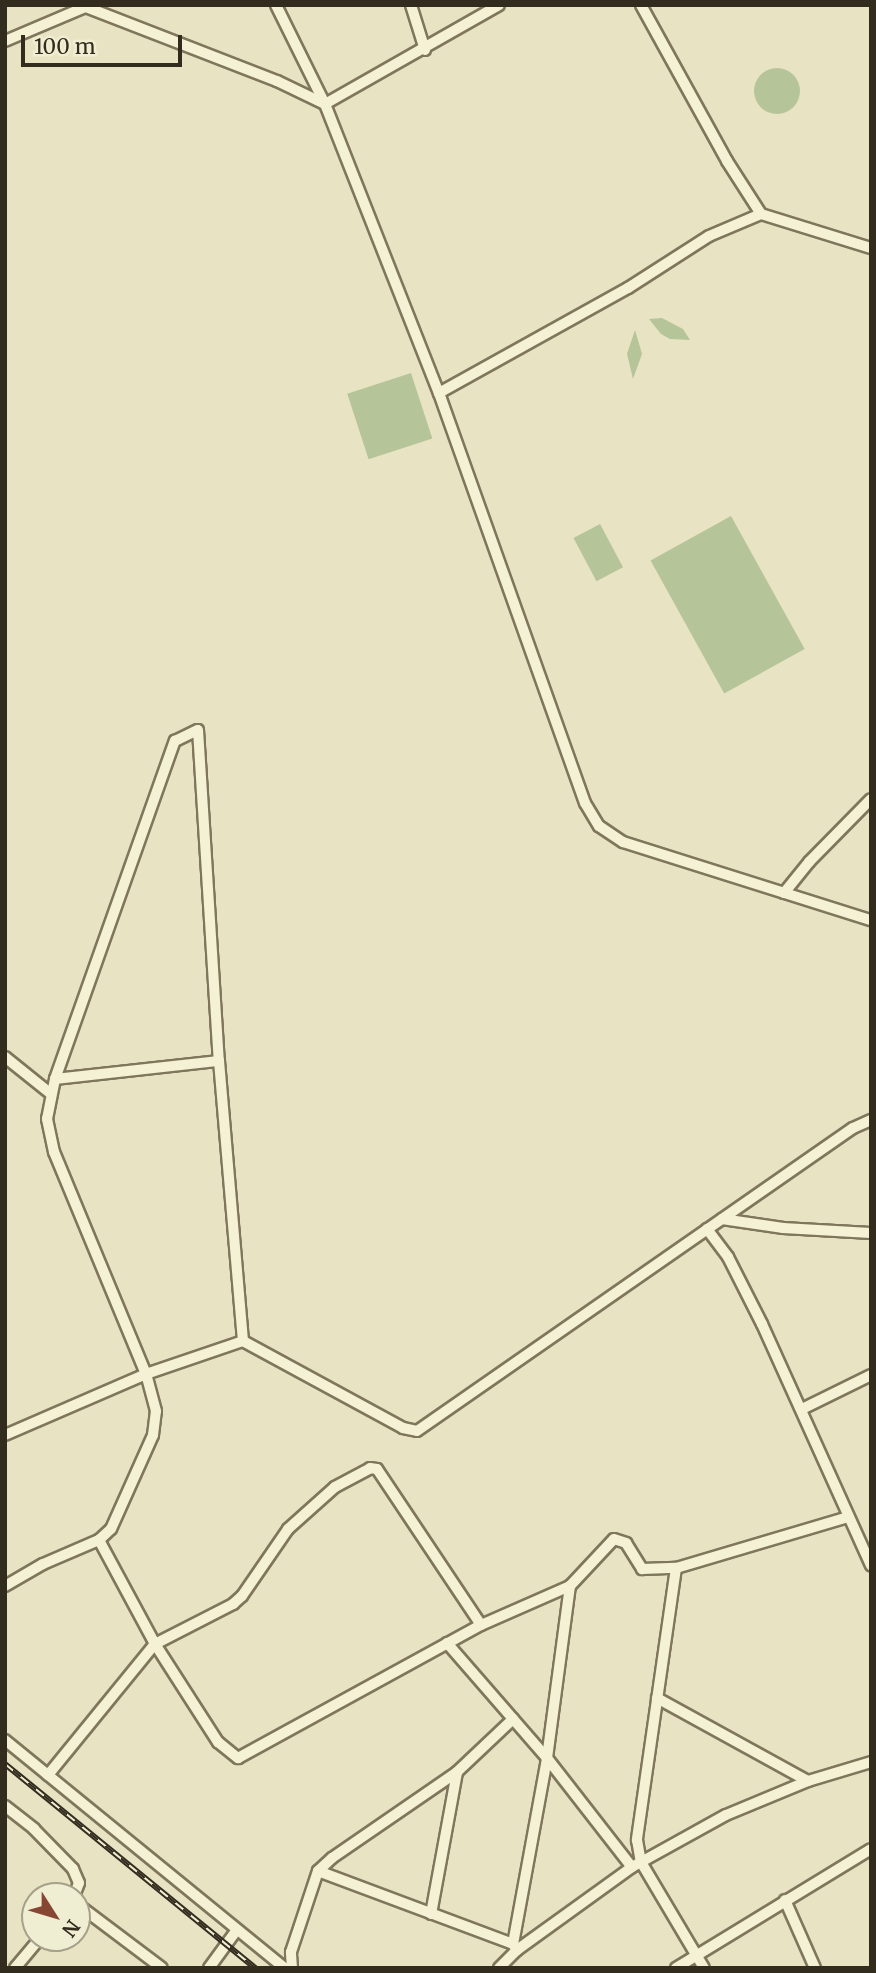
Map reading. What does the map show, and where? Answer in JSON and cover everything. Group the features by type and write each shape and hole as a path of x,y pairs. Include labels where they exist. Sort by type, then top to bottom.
{"street":[{"path":"276,5 325,104 439,393 585,803 599,826 623,842 871,920"},
{"path":"411,5 425,50"},
{"path":"325,104 425,50 499,5"},
{"path":"641,5 727,161 761,214"},
{"path":"5,41 88,6 277,81 325,104"},
{"path":"439,393 628,288 709,236 761,214 871,247"},
{"path":"5,1586 43,1564 99,1540 119,1515 153,1435 156,1411 146,1374 54,1152 47,1119 55,1079 175,741 198,730 219,1061 243,1341"},
{"path":"784,893 809,862 871,799"},
{"path":"5,1057 51,1094"},
{"path":"55,1079 219,1061"},
{"path":"5,1435 146,1374 243,1341 403,1428 417,1431 853,1128 871,1120"},
{"path":"722,1219 783,1228 871,1234"},
{"path":"707,1229 733,1268 802,1409 871,1565"},
{"path":"802,1409 871,1375"},
{"path":"48,1776 155,1644 233,1604 242,1596 288,1529 335,1487 374,1468 481,1625"},
{"path":"99,1540 155,1644 218,1742 238,1758 481,1625 570,1587 614,1539 626,1543 642,1569 676,1568 848,1517"},
{"path":"636,1864 637,1840 676,1568"},
{"path":"515,1947 547,1758 570,1587"},
{"path":"447,1643 636,1864 704,1968"},
{"path":"657,1698 808,1781"},
{"path":"292,1968 292,1952 318,1871 332,1858 457,1772 513,1719"},
{"path":"5,1740 236,1931 285,1968"},
{"path":"499,1968 515,1947 636,1864 726,1815 808,1781 871,1762"},
{"path":"431,1914 457,1772"},
{"path":"5,1806 34,1829 73,1869 79,1882"},
{"path":"676,1968 696,1953 871,1849"},
{"path":"318,1871 515,1947"},
{"path":"785,1900 815,1968"},
{"path":"91,1915 162,1968"},
{"path":"209,1968 236,1931"},
{"path":"15,1968 28,1952"}],"green space":[{"path":"777,68 786,69 793,75 799,82 799,100 793,107 786,113 777,114 768,113 761,107 755,100 754,91 755,82 761,75 768,69"},
{"path":"662,318 683,329 690,340 670,339 661,334 649,319"},
{"path":"635,330 642,354 633,379 627,354"},
{"path":"411,373 432,439 369,459 347,394"},
{"path":"731,516 805,649 724,694 651,561"},
{"path":"600,524 623,567 597,581 574,538"}],"railway":[{"path":"5,1764 255,1968"}]}
